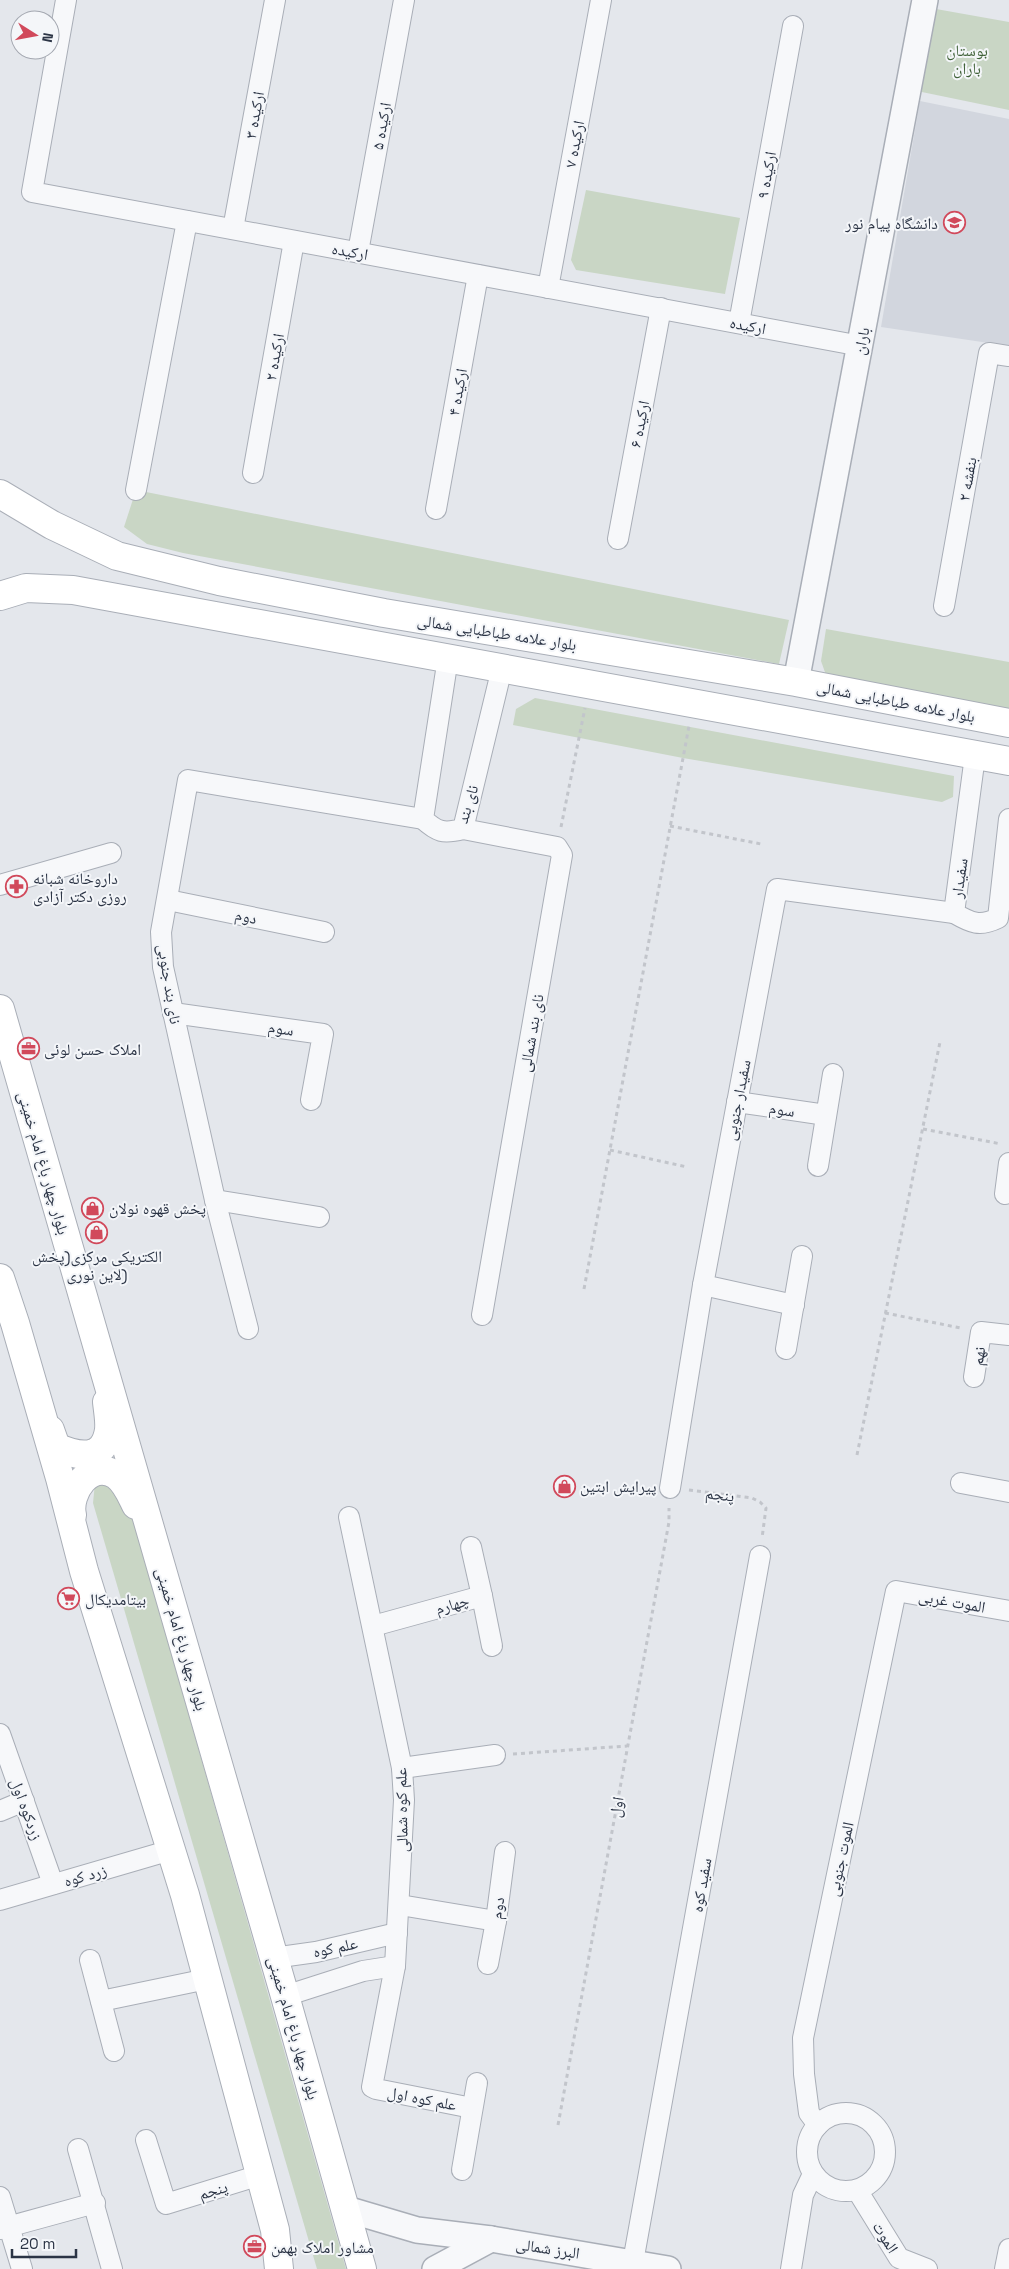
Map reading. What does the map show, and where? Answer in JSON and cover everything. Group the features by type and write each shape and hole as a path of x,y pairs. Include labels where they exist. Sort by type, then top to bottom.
{"main road":[{"name":"بلوار علامه طباطبایی شمالی","path":"0,494 52,525 117,556 165,569 384,614 796,682 1009,723"},
{"name":"بلوار علامه طباطبایی شمالی","path":"0,596 26,588 73,590 1009,761"},
{"name":"بلوار چهار باغ امام خمینی","path":"0,1009 82,1297 104,1365 150,1533 185,1647 273,1958 286,1996 362,2269"},
{"path":"0,1278 8,1326 56,1447 72,1454 85,1456 96,1452 104,1445 109,1430 104,1365"},
{"path":"32,1384 60,1478 84,1571 171,1850 207,1978 275,2230 279,2269"},
{"path":"84,1571 70,1506 77,1485 83,1478 93,1473 104,1471 116,1475 127,1488 150,1533"}],"street":[{"name":"ارکیده","path":"66,0 32,192 861,346"},
{"name":"ارکیده ۳","path":"233,230 275,0"},
{"name":"ارکیده ۵","path":"358,252 404,0"},
{"name":"ارکیده ۷","path":"548,288 601,0"},
{"name":"باران","path":"796,682 925,0"},
{"name":"ارکیده ۹","path":"739,323 793,26"},
{"path":"136,490 187,221"},
{"name":"ارکیده ۲","path":"253,473 294,241"},
{"name":"ارکیده ۴","path":"436,509 478,275"},
{"name":"ارکیده ۶","path":"618,539 661,308"},
{"name":"بنفشه ۲","path":"944,606 999,354"},
{"path":"422,819 448,658"},
{"name":"نای بند","path":"422,819 435,830 450,832 463,829 502,668"},
{"name":"سفیدار","path":"975,756 954,913 970,922 987,924 1004,920 1009,819"},
{"name":"نای بند جنوبی","path":"248,1329 215,1200 163,967 162,932 188,780 422,819"},
{"path":"463,829 557,847"},
{"name":"نای بند شمالی","path":"482,1315 562,855 557,847"},
{"path":"0,885 111,853"},
{"name":"سفیدار جنوبی","path":"670,1488 703,1285 777,889 954,913"},
{"name":"دوم","path":"168,900 324,932"},
{"name":"سوم","path":"174,1013 323,1034 312,1100"},
{"path":"818,1166 833,1074"},
{"name":"سوم","path":"737,1102 826,1116"},
{"path":"1005,1194 1009,1163"},
{"path":"215,1200 319,1216"},
{"path":"786,1348 802,1256"},
{"path":"703,1285 794,1304"},
{"name":"نهم","path":"974,1377 981,1332 1009,1335"},
{"path":"961,1483 1009,1492"},
{"name":"علم کوه شمالی","path":"349,1517 374,1626 402,1768 404,1800 400,1905 395,1966 372,2086"},
{"path":"471,1547 482,1596"},
{"name":"سفید کوه","path":"634,2262 760,1556"},
{"name":"الموت غربی","path":"896,1591 1009,1611"},
{"name":"الموت جنوبی","path":"818,2125 809,2113 804,2074 803,2038 896,1591"},
{"name":"چهارم","path":"374,1626 482,1596 492,1646"},
{"name":"زردکوه اول","path":"0,1734 53,1884"},
{"path":"402,1768 495,1755"},
{"path":"0,1811 24,1801"},
{"name":"زرد کوه","path":"0,1900 171,1850"},
{"name":"دوم","path":"488,1964 505,1852"},
{"path":"400,1905 496,1921"},
{"name":"علم کوه","path":"273,1958 316,1952 397,1933"},
{"path":"90,1960 114,2050"},
{"name":"علم کوه","path":"286,1996 355,1973 395,1966"},
{"path":"101,2001 207,1978"},
{"path":"462,2170 477,2083"},
{"name":"علم کوه اول","path":"372,2086 376,2089 472,2108"},
{"path":"841,2114 854,2114 866,2118 876,2127 884,2144 884,2164 874,2180 857,2190 845,2192 833,2190 822,2183 813,2174 808,2162 807,2148 811,2136 818,2125 829,2117 841,2114"},
{"name":"پنجم","path":"146,2140 166,2204 260,2175"},
{"path":"78,2149 95,2203 112,2269"},
{"path":"791,2269 803,2195 813,2174"},
{"name":"الموت","path":"857,2190 899,2258 927,2269"},
{"path":"0,2197 4,2228 22,2269"},
{"path":"4,2228 95,2203"},
{"name":"البرز شمالی","path":"346,2209 417,2230 491,2239 668,2269"},
{"path":"435,2269 491,2239"},
{"path":"1005,2269 1009,2249"}],"path":[{"path":"557,847 591,684"},
{"path":"584,1289 693,704"},
{"path":"670,826 761,844"},
{"path":"857,1455 940,1042"},
{"path":"923,1129 1009,1146"},
{"path":"610,1150 687,1167"},
{"path":"885,1314 981,1332"},
{"name":"پنجم","path":"670,1488 752,1498 760,1502 766,1508 760,1556"},
{"name":"اول","path":"558,2125 669,1522 670,1488"},
{"path":"495,1755 627,1746"}],"shaded area":[{"name":"دانشگاه پیام نور","path":"920,101 1009,119 1009,346 881,327"}],"green space":[{"name":"بوستان باران","path":"936,9 1009,22 1009,110 917,91"},
{"path":"586,190 740,218 725,294 576,270 571,260"},
{"path":"136,490 789,620 779,664 183,553 147,544 124,527"},
{"path":"826,629 1009,662 1009,715 826,675 821,661"},
{"path":"535,698 954,776 953,797 942,802 683,758 513,725 516,709"},
{"path":"103,1480 127,1497 346,2269 317,2269 93,1503 95,1483"}],"place":[{"name":"دانشگاه پیام نور","path":"954,223"},
{"name":"داروخانه شبانه روزی دکتر آزادی","path":"17,887"},
{"name":"املاک حسن لوئی","path":"28,1049"},
{"name":"پخش قهوه نولان","path":"93,1208"},
{"name":"الکتریکی مرکزی(پخش لاین نوری)","path":"97,1232"},
{"name":"پیرایش ابتین","path":"564,1486"},
{"name":"بیتامدیکال","path":"69,1599"},
{"name":"مشاور املاک بهمن","path":"255,2247"}]}
